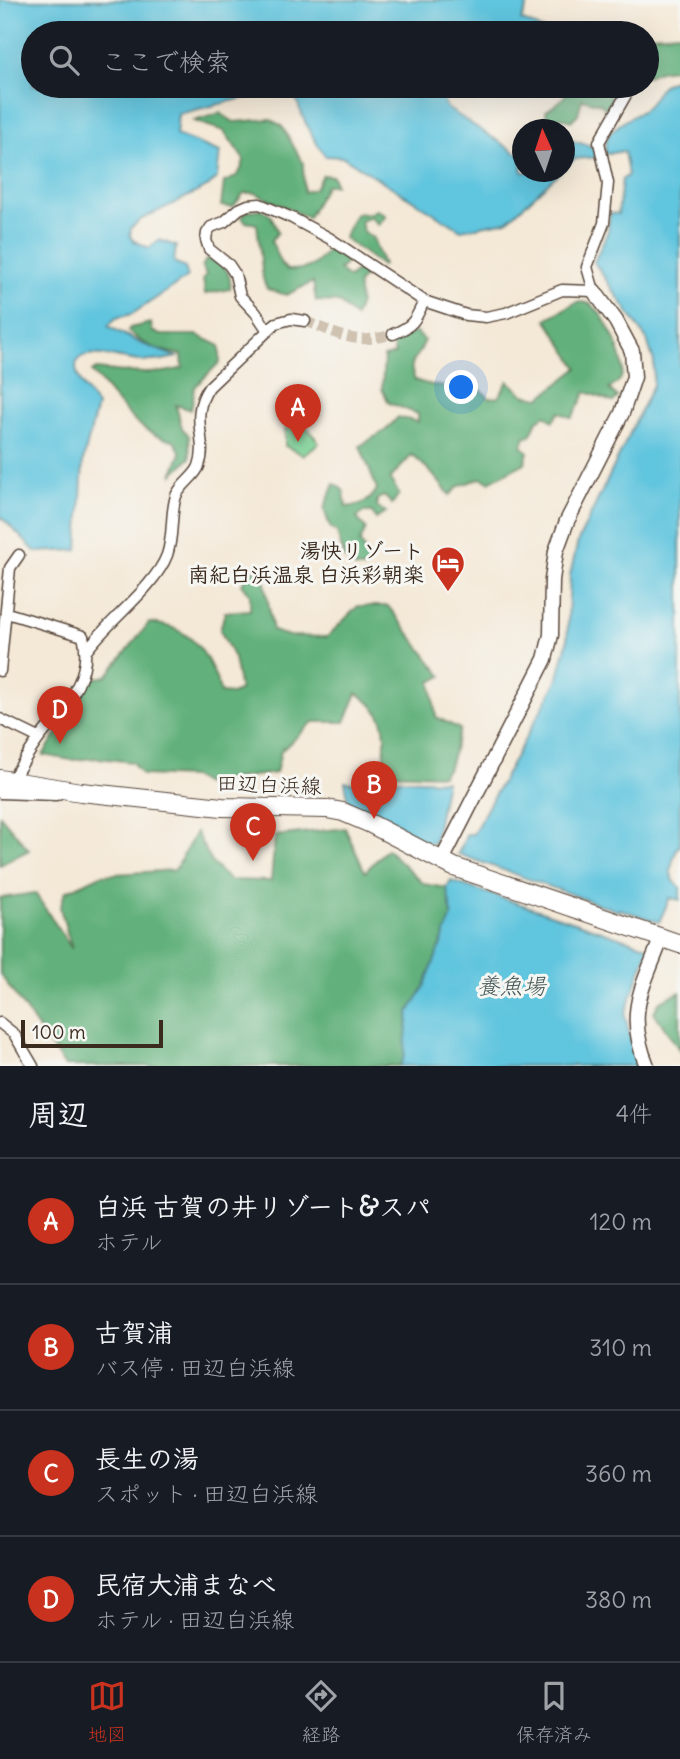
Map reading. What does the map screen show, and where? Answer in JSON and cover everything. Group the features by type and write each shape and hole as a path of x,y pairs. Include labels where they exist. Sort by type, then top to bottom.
{"main road":[{"name":"田辺白浜線","path":"4,784 222,807 327,809 343,812 441,862 680,944"}],"street":[{"path":"441,862 545,659 551,635 552,580 556,551 567,522 622,413 634,377 632,351 616,321 594,291 587,267 604,223 608,183 599,142 624,98"},
{"path":"268,331 240,296 235,274 229,265 209,249 206,240 211,227 224,222 248,205 260,204 329,238 424,301 466,315 486,317 506,313 562,290 594,291"},
{"path":"393,334 415,322 424,301"},
{"path":"87,650 143,588 166,557 173,532 177,495 199,468 201,455 198,415 204,395 276,323 291,319 306,321"},
{"path":"0,671 10,568 19,555"},
{"path":"4,784 72,695 82,678 87,650 82,636 7,613"},
{"path":"0,719 39,738"},
{"path":"647,1066 636,1033 635,1014 661,939"},
{"path":"0,1023 14,1034 33,1066"}],"green space":[{"path":"680,33 680,68 659,71 659,34"},
{"path":"563,98 611,98 612,103 605,109 601,104 582,99 578,114 573,119 546,119 546,111"},
{"path":"220,113 234,122 270,119 282,126 303,163 304,192 314,189 323,175 333,176 335,185 326,185 308,218 255,193 244,193 233,207 221,206 224,182 238,174 244,160 224,131 194,121"},
{"path":"261,209 271,216 278,232 271,241 287,270 312,266 329,247 349,260 339,270 349,278 360,267 367,273 358,284 360,303 355,317 338,302 316,301 313,282 286,295 267,289 263,279 257,224 246,222 241,217 248,211"},
{"path":"377,210 386,216 378,225 371,217 361,221 363,231 373,238 382,266 344,238 357,213 368,214"},
{"path":"207,258 218,263 228,273 230,289 205,294 203,279 206,274 202,267"},
{"path":"577,302 586,302 593,306 615,340 623,371 620,380 609,389 618,397 613,402 586,392 572,418 559,412 553,421 545,415 537,421 530,436 525,436 522,446 528,452 525,463 489,482 481,478 459,486 450,495 412,455 390,479 399,494 392,504 384,496 377,499 377,507 386,512 376,519 372,512 363,512 357,518 366,529 360,542 370,559 366,568 356,568 344,558 337,532 330,527 324,509 334,484 344,492 346,507 368,500 377,489 360,446 386,430 398,417 418,422 418,414 389,403 382,389 384,357 395,354 392,342 416,332 424,340 412,367 415,380 455,391 480,389 489,398 499,397 508,381 524,395 540,398 578,368 546,319"},
{"path":"151,323 152,331 160,335 197,335 220,346 220,362 195,387 191,410 176,405 182,428 189,436 190,458 172,475 181,453 174,440 161,437 138,424 92,372 96,369 150,373 183,368 182,355 153,347 128,331 130,328"},
{"path":"307,427 319,443 303,455 285,446 285,429"},
{"path":"251,568 264,577 273,631 289,636 327,637 358,606 388,606 442,676 431,682 436,717 460,729 449,767 442,775 384,773 384,727 376,710 357,693 345,722 313,722 281,751 276,773 208,785 191,777 142,775 132,762 99,758 71,760 43,755 92,679 107,676 149,623 164,625 188,636 205,655 221,693 232,694 240,690 234,658 220,630 225,612 250,610 250,594 242,584"},
{"path":"0,815 29,850 0,865"},
{"path":"345,828 365,872 387,849 424,884 447,888 452,916 424,987 409,1012 404,1056 400,1066 65,1066 0,974 0,898 35,893 72,949 60,908 65,892 101,875 175,870 196,832 212,863 229,880 271,881 275,836"},
{"path":"680,992 680,1051 654,1012 660,1001"}],"water":[{"path":"0,0 530,0 521,20 523,21 21,21 21,98 244,98 178,114 176,135 220,152 217,177 209,186 140,220 131,228 130,236 149,248 159,240 176,246 174,262 185,268 188,277 132,314 116,318 108,326 140,343 177,357 144,361 99,355 81,357 77,363 77,373 97,406 83,461 78,550 36,552 0,516"},
{"path":"680,79 680,846 672,863 671,873 680,887 680,900 670,898 659,922 619,909 618,911 458,854 467,834 473,834 557,681 567,643 570,575 578,541 653,385 654,362 647,340 594,262 608,231 610,213 618,214 622,180 628,175 624,151 606,154 607,138 623,122 643,110 653,98 659,98 659,90 671,81"},
{"path":"296,98 442,98 447,108 512,150 512,182 549,182 507,221 461,230 343,157 325,156 307,125"},
{"path":"575,142 597,151 598,157 575,159"},
{"path":"393,779 446,781 434,843 421,844 390,820 349,803 345,782 384,787"},
{"name":"養魚場","path":"451,881 649,947 625,1014 629,1033 642,1066 400,1066 404,1056 409,1012 424,987 452,916 447,888"}],"tunnel":[{"path":"305,321 358,339 393,334"}],"place":[{"name":"白浜 古賀の井リゾート&スパ","path":"298,442"},
{"name":"湯快リゾート 南紀白浜温泉 白浜彩朝楽","path":"448,593"},
{"name":"民宿大浦まなべ","path":"60,744"},
{"name":"古賀浦","path":"374,819"},
{"name":"長生の湯","path":"253,861"}]}
